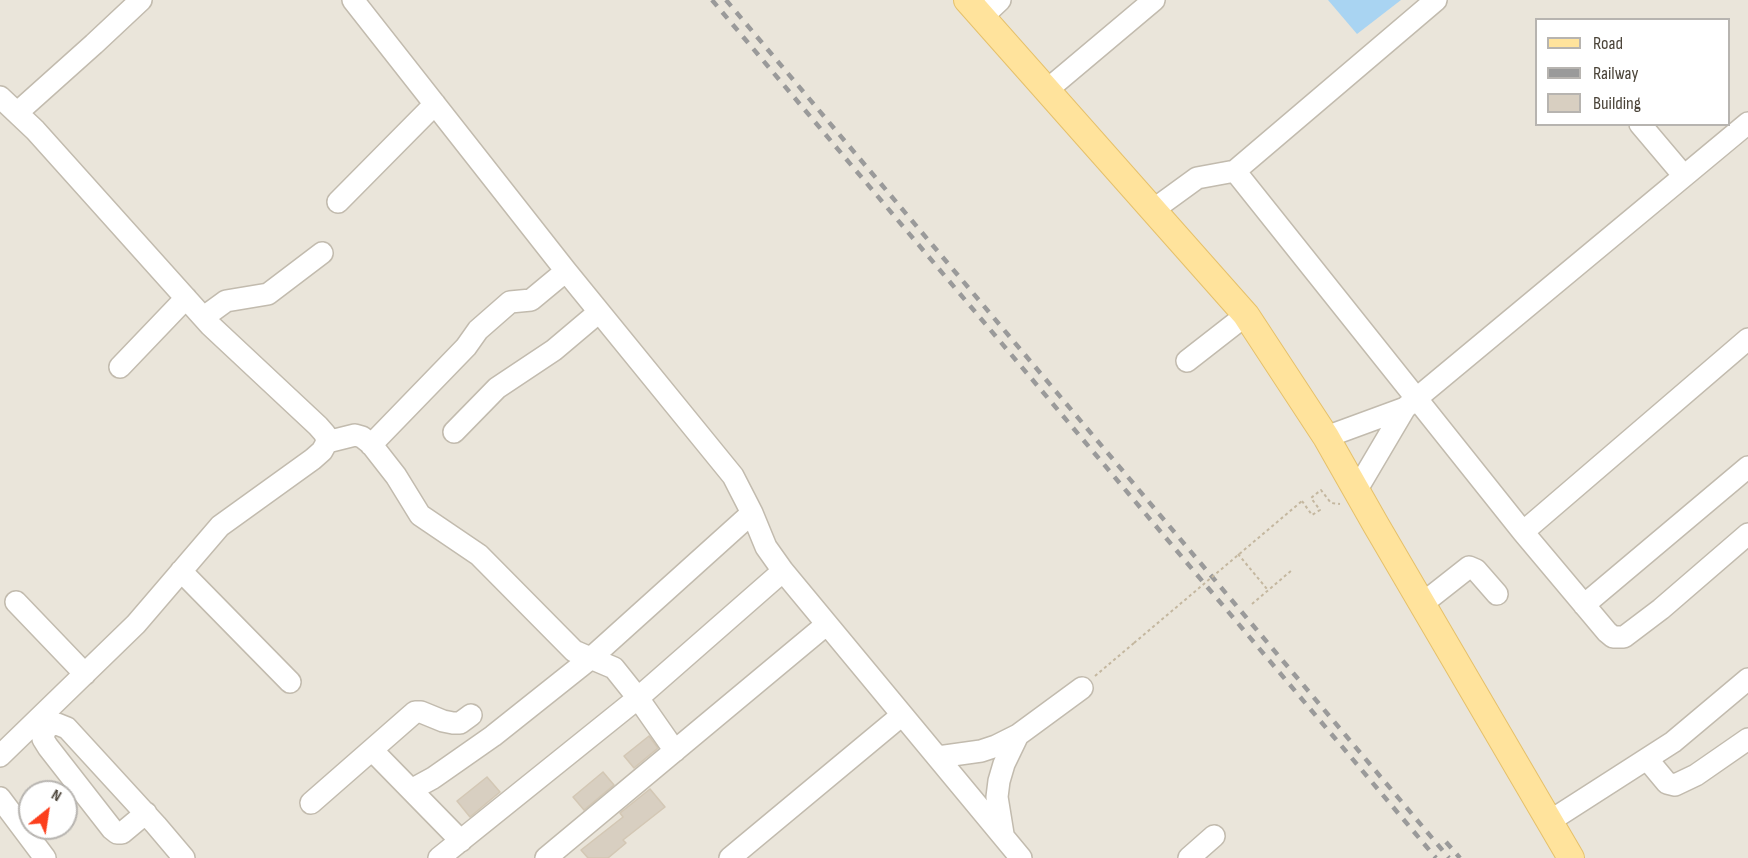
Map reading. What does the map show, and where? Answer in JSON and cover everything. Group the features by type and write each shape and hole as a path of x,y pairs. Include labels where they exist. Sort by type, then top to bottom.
{"main road":[{"path":"983,6 1047,90 1246,315 1326,437 1571,858"}],"street":[{"path":"18,112 141,0"},
{"path":"337,0 356,21 375,28"},
{"path":"353,0 566,271 733,476 766,547 783,571 1022,858"},
{"path":"1047,90 1154,0"},
{"path":"1153,210 1197,178 1235,171 1436,0"},
{"path":"0,97 18,112 204,317 318,426 325,434 327,442 322,451 313,459 220,526 136,624 0,756"},
{"path":"338,202 435,104"},
{"path":"1642,126 1684,176"},
{"path":"1326,437 1410,403 1747,126"},
{"path":"1235,171 1410,403 1524,532 1607,632 1619,638 1624,637 1661,609 1748,534"},
{"path":"204,317 226,301 268,294 322,253"},
{"path":"371,445 466,347 478,330 510,302 531,300 566,271"},
{"path":"120,367 186,298"},
{"path":"454,432 497,388 554,350 599,312"},
{"path":"1187,361 1246,315"},
{"path":"1524,532 1748,339"},
{"path":"1356,491 1410,403"},
{"path":"327,442 355,435 362,437 396,476 420,515 479,555 574,651 614,668 675,751"},
{"path":"1584,605 1748,467"},
{"path":"411,790 433,778 493,736 591,658 752,513"},
{"path":"1422,604 1469,567 1476,570 1497,594"},
{"path":"181,571 291,682"},
{"path":"439,858 638,698 783,571"},
{"path":"16,602 85,674"},
{"path":"546,858 827,624"},
{"path":"1550,821 1673,742 1748,679"},
{"path":"938,757 996,747 1018,735 1082,688"},
{"path":"311,803 415,712 453,723 460,723 471,715"},
{"path":"730,858 902,715"},
{"path":"146,813 122,833 117,833 112,829 48,747 43,739 45,730 57,724 67,728 146,813 184,858"},
{"path":"1003,835 997,797 999,781 1004,764 1018,735"},
{"path":"1647,759 1667,783 1675,785 1696,775 1748,739"},
{"path":"372,750 461,841"},
{"path":"0,798 45,858"},
{"path":"1189,858 1214,836"}],"path":[{"path":"1082,688 1302,501 1312,515 1320,510 1311,498 1321,490 1331,503"},
{"path":"1238,554 1268,590"},
{"path":"1252,604 1292,570"}],"shaded area":[{"path":"0,0 1748,0 1748,858 0,858"}],"water":[{"path":"1328,0 1401,0 1357,34"}],"building":[{"path":"649,736 658,748 634,768 624,756"},
{"path":"603,772 614,785 584,810 573,797"},
{"path":"487,777 500,792 470,817 457,801"},
{"path":"650,789 665,807 623,840 626,843 608,858 588,858 581,850 623,817 620,813"}],"railway":[{"path":"712,0 1436,858"},
{"path":"726,0 1449,858"},
{"path":"1446,842 1460,858"}]}
